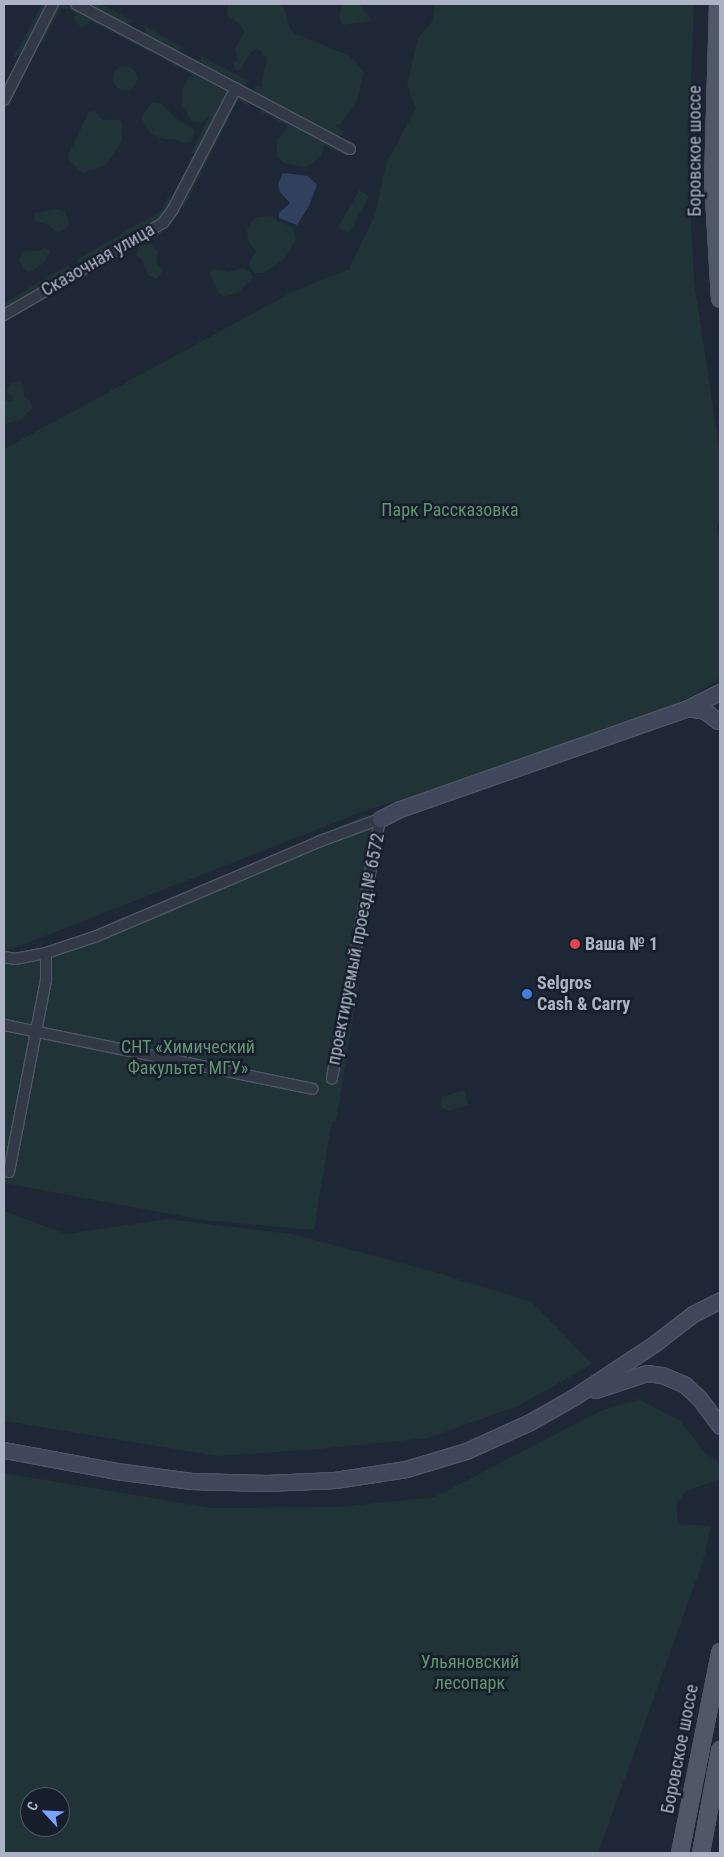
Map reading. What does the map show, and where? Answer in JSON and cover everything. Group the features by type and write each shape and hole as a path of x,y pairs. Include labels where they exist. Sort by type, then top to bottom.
{"main road":[{"name":"Боровское шоссе","path":"718,4 713,179 720,299"},
{"name":"Боровское шоссе","path":"680,1853 720,1652"},
{"path":"701,1853 720,1750"}],"street":[{"path":"4,100 53,4"},
{"path":"76,4 350,150"},
{"name":"Сказочная улица","path":"4,315 163,222 173,210 236,88"},
{"path":"4,957 15,959 46,953 97,936 400,809 688,708 720,692"},
{"path":"719,724 720,700"},
{"path":"688,708 706,711 719,724"},
{"name":"проектируемый проезд № 6572","path":"332,1079 380,819"},
{"path":"10,1172 46,979 46,953"},
{"path":"4,1025 312,1089"},
{"path":"4,1450 116,1471 191,1481 266,1483 334,1480 406,1469 466,1451 530,1422 574,1397 654,1344 692,1314 720,1300"},
{"path":"574,1397 647,1373 662,1375 685,1385 699,1398 720,1426"}],"green space":[{"path":"42,4 48,4 22,54 14,57"},
{"path":"57,4 64,4 154,50 156,55 90,21 89,25 82,27 76,23 74,18 76,13 61,8 43,42 40,38"},
{"path":"88,4 101,4 133,21 126,24"},
{"path":"228,4 278,4 284,7 290,29 294,33 350,56 364,72 357,100 340,124 335,126 344,132 343,135 335,136 256,95 254,89 256,85 261,87 267,58 258,49 251,52 241,69 236,71 233,62 238,60 235,50 244,32 239,23 227,15"},
{"path":"343,4 359,4 372,21 342,25 339,15"},
{"name":"Парк Рассказовка","path":"435,4 694,4 688,162 694,281 720,454 720,519 717,526 720,541 720,674 717,681 682,702 531,759 367,810 4,952 4,449 294,291 349,269 375,215 386,164 416,108 407,85 418,38 432,22"},
{"path":"144,26 185,47 177,51 146,35"},
{"path":"201,56 249,81 245,85 241,84 201,63"},
{"path":"167,57 228,89 227,95 196,154 191,153 209,117 201,123 191,120 182,104 182,89 190,76 197,78 164,59"},
{"path":"125,66 133,70 137,78 133,86 125,90 117,86 113,78 117,70"},
{"path":"239,96 247,101 249,106 238,100 183,210 182,205"},
{"path":"152,102 162,104 178,120 193,128 195,132 191,142 184,143 174,139 163,139 150,133 141,118"},
{"path":"262,109 348,154 346,156 324,145 321,155 313,163 304,167 284,163 277,156 277,140 288,126 259,111"},
{"path":"95,111 102,119 120,120 122,122 122,141 107,164 83,173 70,162 68,155 89,112"},
{"path":"359,190 369,196 349,233 338,228"},
{"path":"169,195 172,202 161,218 83,264 75,261 162,210"},
{"path":"58,209 65,212 68,219 68,226 59,233 48,225 35,221 35,213"},
{"path":"272,216 278,221 294,228 296,239 283,260 264,273 254,273 249,264 256,251 248,240 247,228 258,217"},
{"path":"161,230 164,232 140,246 150,244 158,251 156,262 163,270 157,279 148,275 142,260 136,255 139,246 80,281 82,276"},
{"path":"44,247 50,251 44,263 29,272 23,269 19,259 23,252 41,250"},
{"path":"68,265 69,268 66,274 4,310 4,303"},
{"path":"243,268 250,272 253,278 238,292 225,297 219,293 209,273 214,269 228,272"},
{"path":"20,381 24,386 24,397 30,401 33,408 20,420 6,424 4,421 4,401 12,402 13,396 7,393 7,390 12,383"},
{"name":"СНТ «Химический Факультет МГУ»","path":"366,815 386,817 336,1122 332,1122 314,1230 202,1220 4,1183 4,959 21,961"},
{"path":"464,1090 468,1105 450,1111 442,1108 440,1105 442,1097"},
{"path":"4,1211 66,1234 167,1219 292,1234 431,1271 532,1302 592,1364 518,1406 428,1438 320,1449 218,1456 4,1421"},
{"name":"Ульяновский лесопарк","path":"639,1399 680,1421 706,1454 720,1462 720,1479 686,1491 676,1504 678,1524 711,1526 703,1561 598,1853 4,1853 4,1473 211,1508 338,1507 435,1497 600,1411"}],"water":[{"path":"283,173 308,176 317,185 309,206 297,225 279,218 279,213 290,203 280,192 278,184"}],"place":[{"name":"Ваша № 1","path":"575,944"},
{"name":"Selgros Cash & Carry","path":"527,994"}]}
